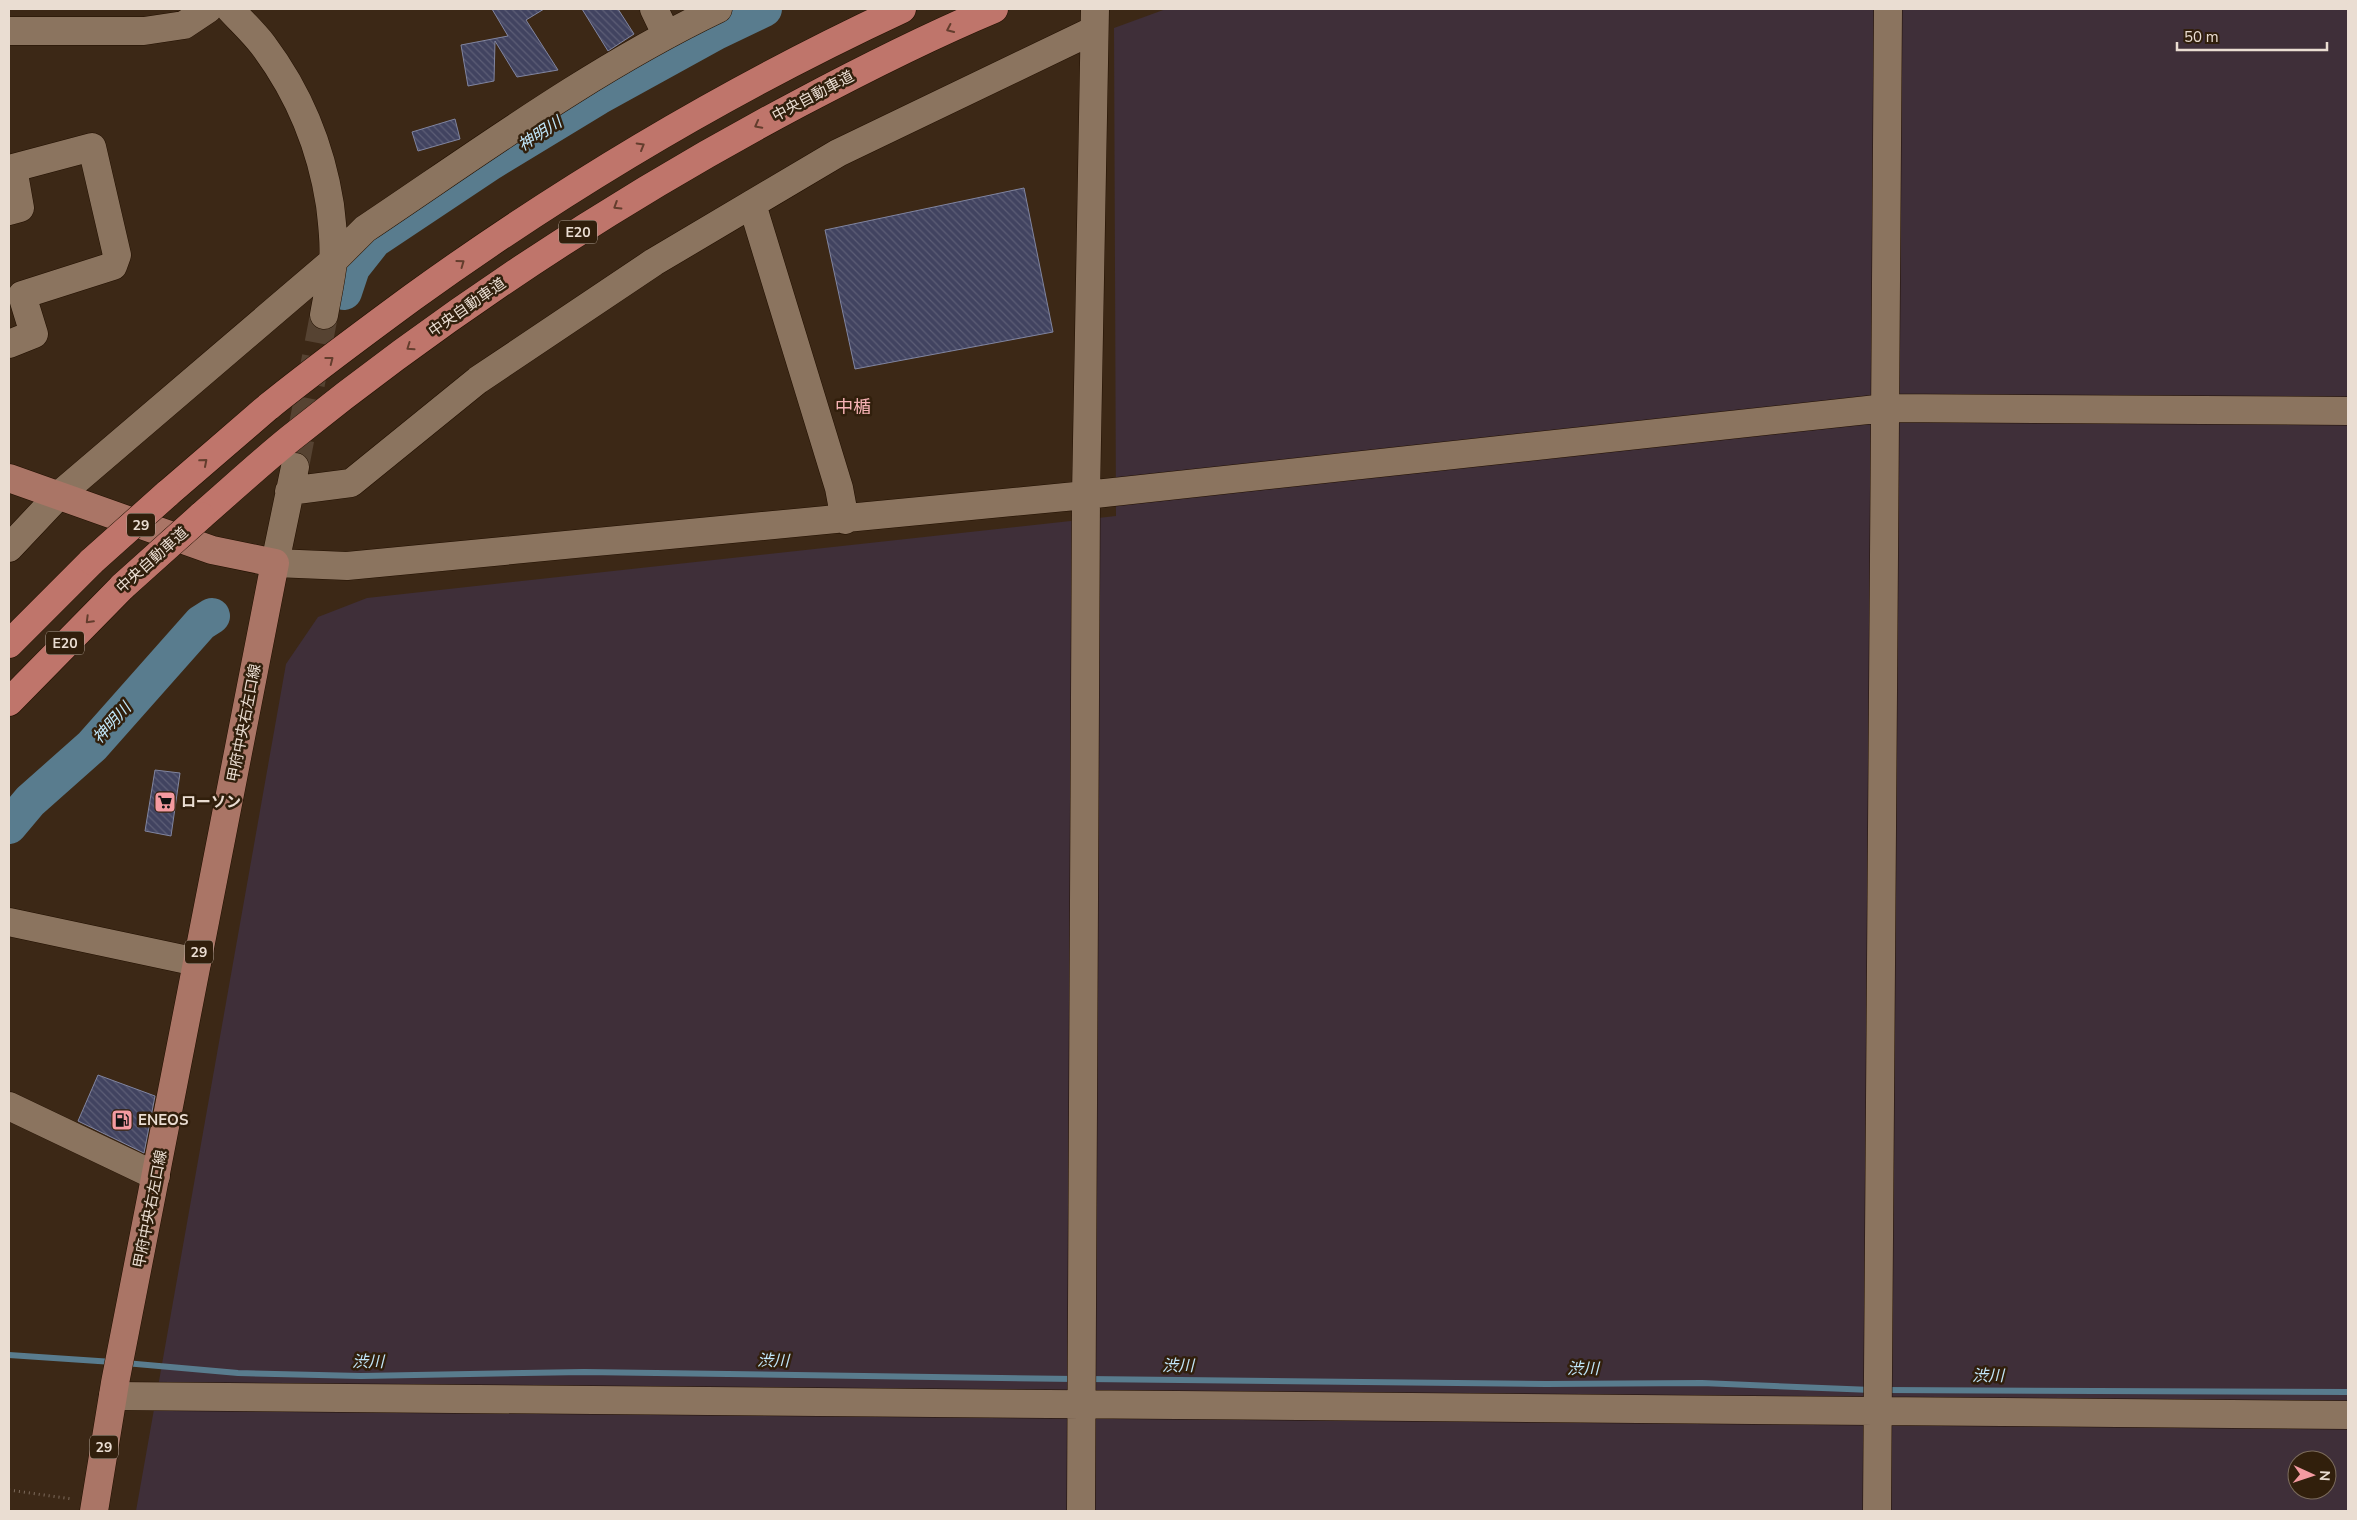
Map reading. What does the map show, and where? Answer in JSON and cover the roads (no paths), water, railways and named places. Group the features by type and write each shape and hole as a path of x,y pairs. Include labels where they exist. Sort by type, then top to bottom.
{"highway":[{"name":"E20","path":"9,644 92,561 270,406 371,328 488,244 610,164 731,95 902,9"},
{"name":"中央自動車道","path":"9,702 123,586 289,439 389,362 509,277 619,205 738,136 867,68 994,9"}],"main road":[{"name":"29","path":"9,478 212,550 275,563"},
{"name":"甲府中央右左口線","path":"94,1507 123,1342 275,563"}],"street":[{"path":"9,31 144,32 184,25 208,9"},
{"path":"230,9 262,44 287,80 308,121 318,151 327,185 333,231 333,261 324,315"},
{"path":"654,9 666,34"},
{"path":"9,544 58,496 333,261 365,229 599,73 666,34 718,9"},
{"path":"1877,1511 1888,9"},
{"path":"1082,1511 1086,495 1097,15 838,153 654,262 478,380 351,483 292,479 275,563 347,566 845,520 1086,495 1886,408 2348,411"},
{"path":"9,211 20,208 13,168 92,147 117,255 113,266 22,295 34,334 9,344"},
{"path":"752,204 839,488 845,520"},
{"path":"9,922 197,962"},
{"path":"9,1106 156,1176"},
{"path":"114,1389 1878,1407 2348,1415"}],"waterway":[{"name":"神明川","path":"344,292 352,268 374,240 491,162 598,97 716,32 764,9"},
{"name":"神明川","path":"9,826 30,801 92,746 201,623 212,616"},
{"name":"渋川","path":"9,1355 113,1362"},
{"name":"渋川","path":"125,1363 238,1373 361,1376 584,1372 1075,1379"},
{"name":"渋川","path":"1087,1379 1546,1384 1702,1383 1872,1390"},
{"name":"渋川","path":"1885,1390 2348,1392"}],"tunnel":[{"path":"295,467 324,315"}],"place":[{"name":"ローソン","path":"165,802"},
{"name":"ENEOS","path":"122,1120"}],"district":[{"name":"中楯","path":"853,407"}]}
